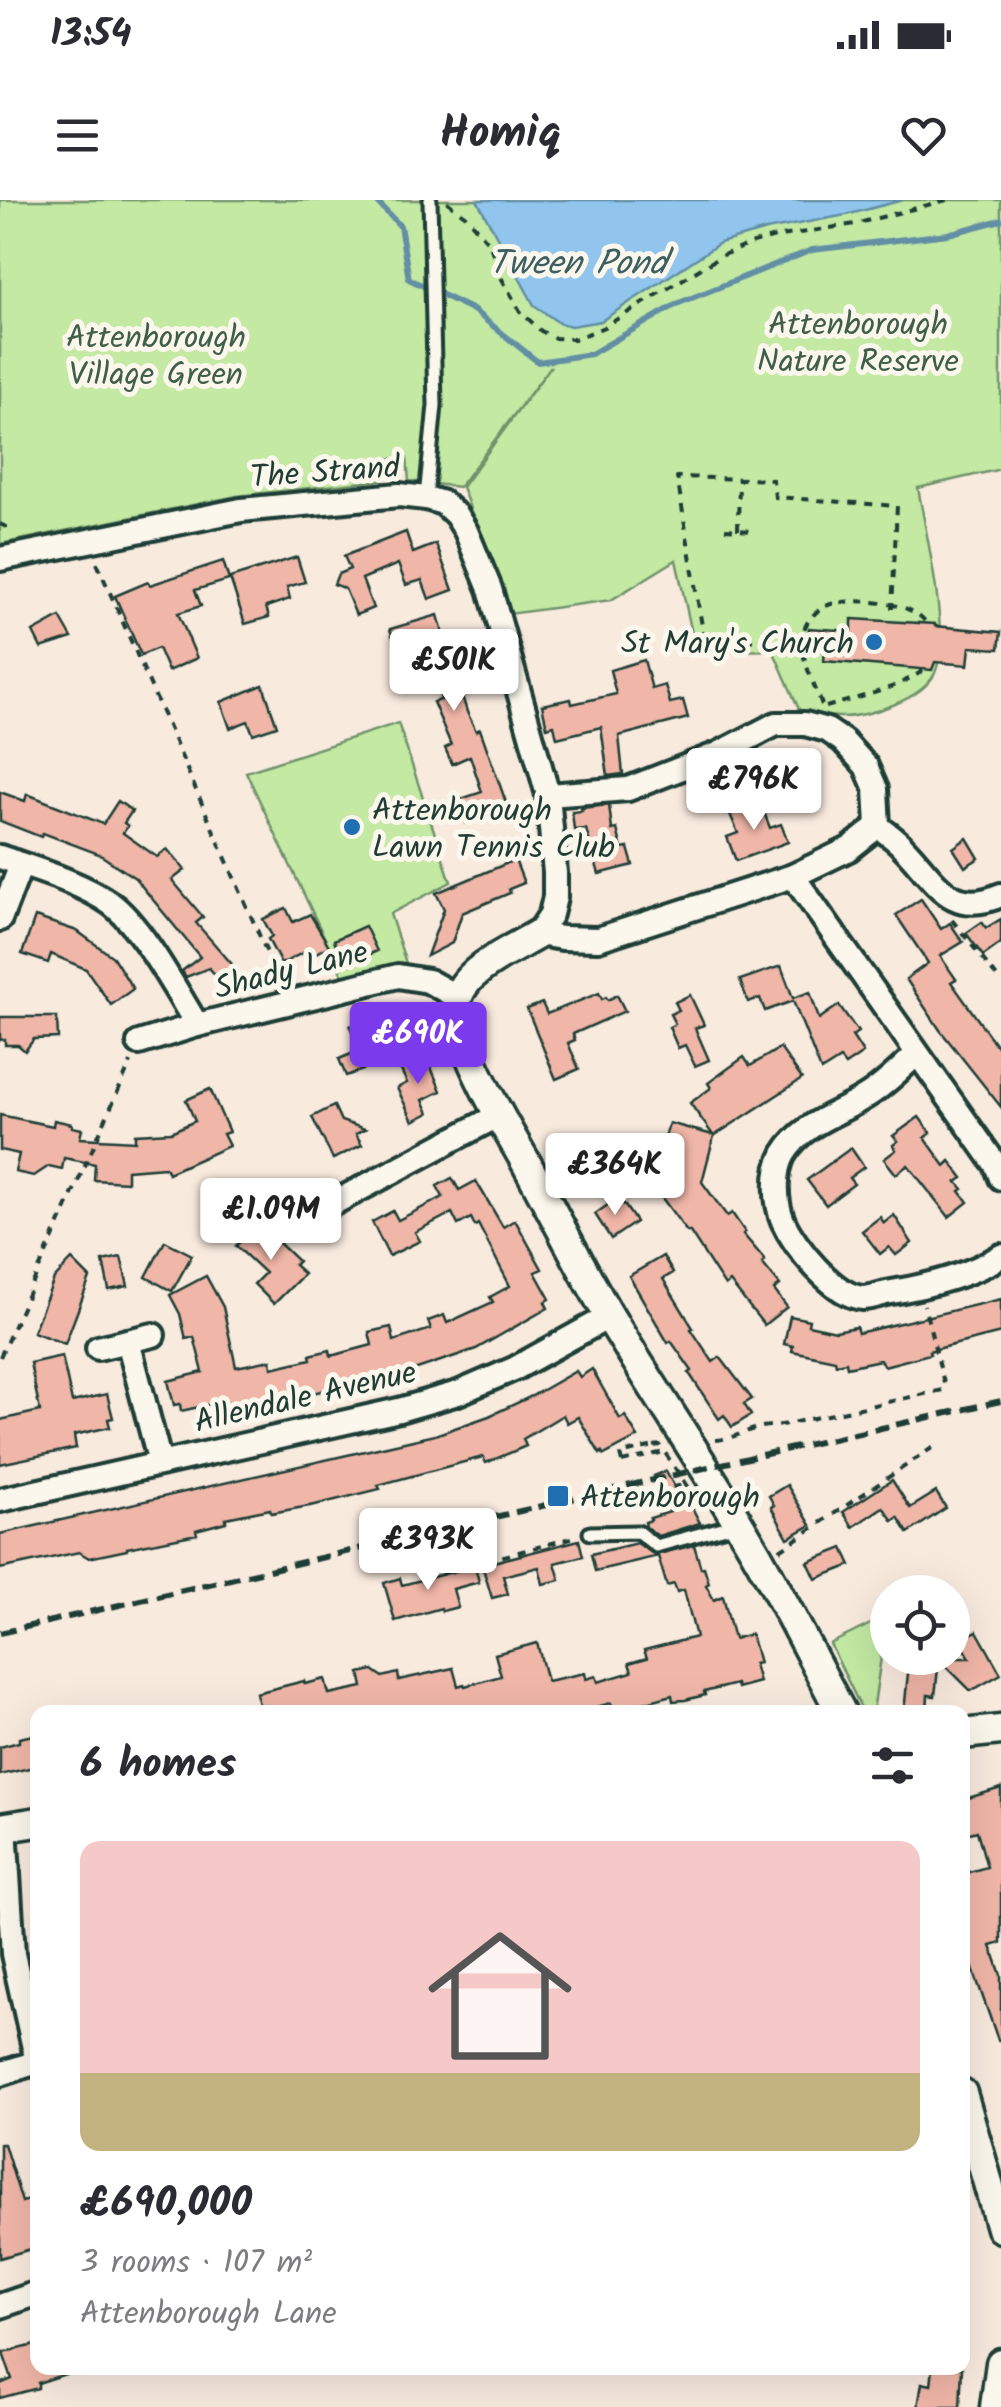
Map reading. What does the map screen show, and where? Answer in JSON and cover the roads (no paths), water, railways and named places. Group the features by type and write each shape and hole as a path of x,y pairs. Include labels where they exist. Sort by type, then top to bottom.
{"street":[{"name":"The Strand","path":"0,559 242,510 376,496 426,498 442,504 456,515 466,531 484,575 548,796 555,897 551,914 538,934"},
{"path":"548,796 628,789 718,754 776,724 825,719 866,766 876,789 878,826 849,849 793,876 598,939 538,934 483,967 457,997 457,1015 466,1044 500,1115 610,1316 690,1446 701,1486 738,1524 762,1562 830,1705"},
{"path":"878,826 901,845 947,896 978,903 1001,895"},
{"path":"0,919 10,861 90,891 112,904 131,924 197,1025"},
{"path":"793,876 996,1164 1001,1178"},
{"name":"Shady Lane","path":"139,1044 197,1025 398,976 428,982 457,997"},
{"path":"916,1054 870,1094 819,1120 794,1140 782,1158 776,1190 783,1220 818,1270 838,1288 862,1298 983,1267 1001,1256"},
{"path":"309,1210 500,1115"},
{"name":"Allendale Avenue","path":"0,1500 399,1410 458,1393 516,1368 610,1316"},
{"path":"98,1348 153,1335"},
{"path":"128,1341 160,1464"},
{"path":"970,1733 1001,1730"},
{"path":"30,1823 3,1828 12,1954 30,2033"},
{"path":"0,2074 30,2066"},
{"path":"970,2120 1001,2228"},
{"path":"0,2306 30,2295"},
{"path":"995,2407 1001,2363"}],"lane":[{"path":"426,498 434,436 430,200"},
{"path":"590,1533 638,1532 656,1546 738,1524"}],"water":[{"name":"Tween Pond","path":"477,200 903,200 720,243 601,321 571,326 559,323 534,305"}],"waterway":[{"path":"375,200 400,226 409,279 473,310 538,362 591,354 679,303 812,250 948,234 1001,220"}],"railway":[{"path":"0,1633 1001,1401"}],"place":[{"name":"St Mary's Church","path":"874,642"},
{"name":"Attenborough Lawn Tennis Club","path":"352,827"},
{"name":"Attenborough","path":"558,1496"}],"park label":[{"name":"Attenborough Nature Reserve","path":"858,342"},
{"name":"Attenborough Village Green","path":"156,354"}]}
